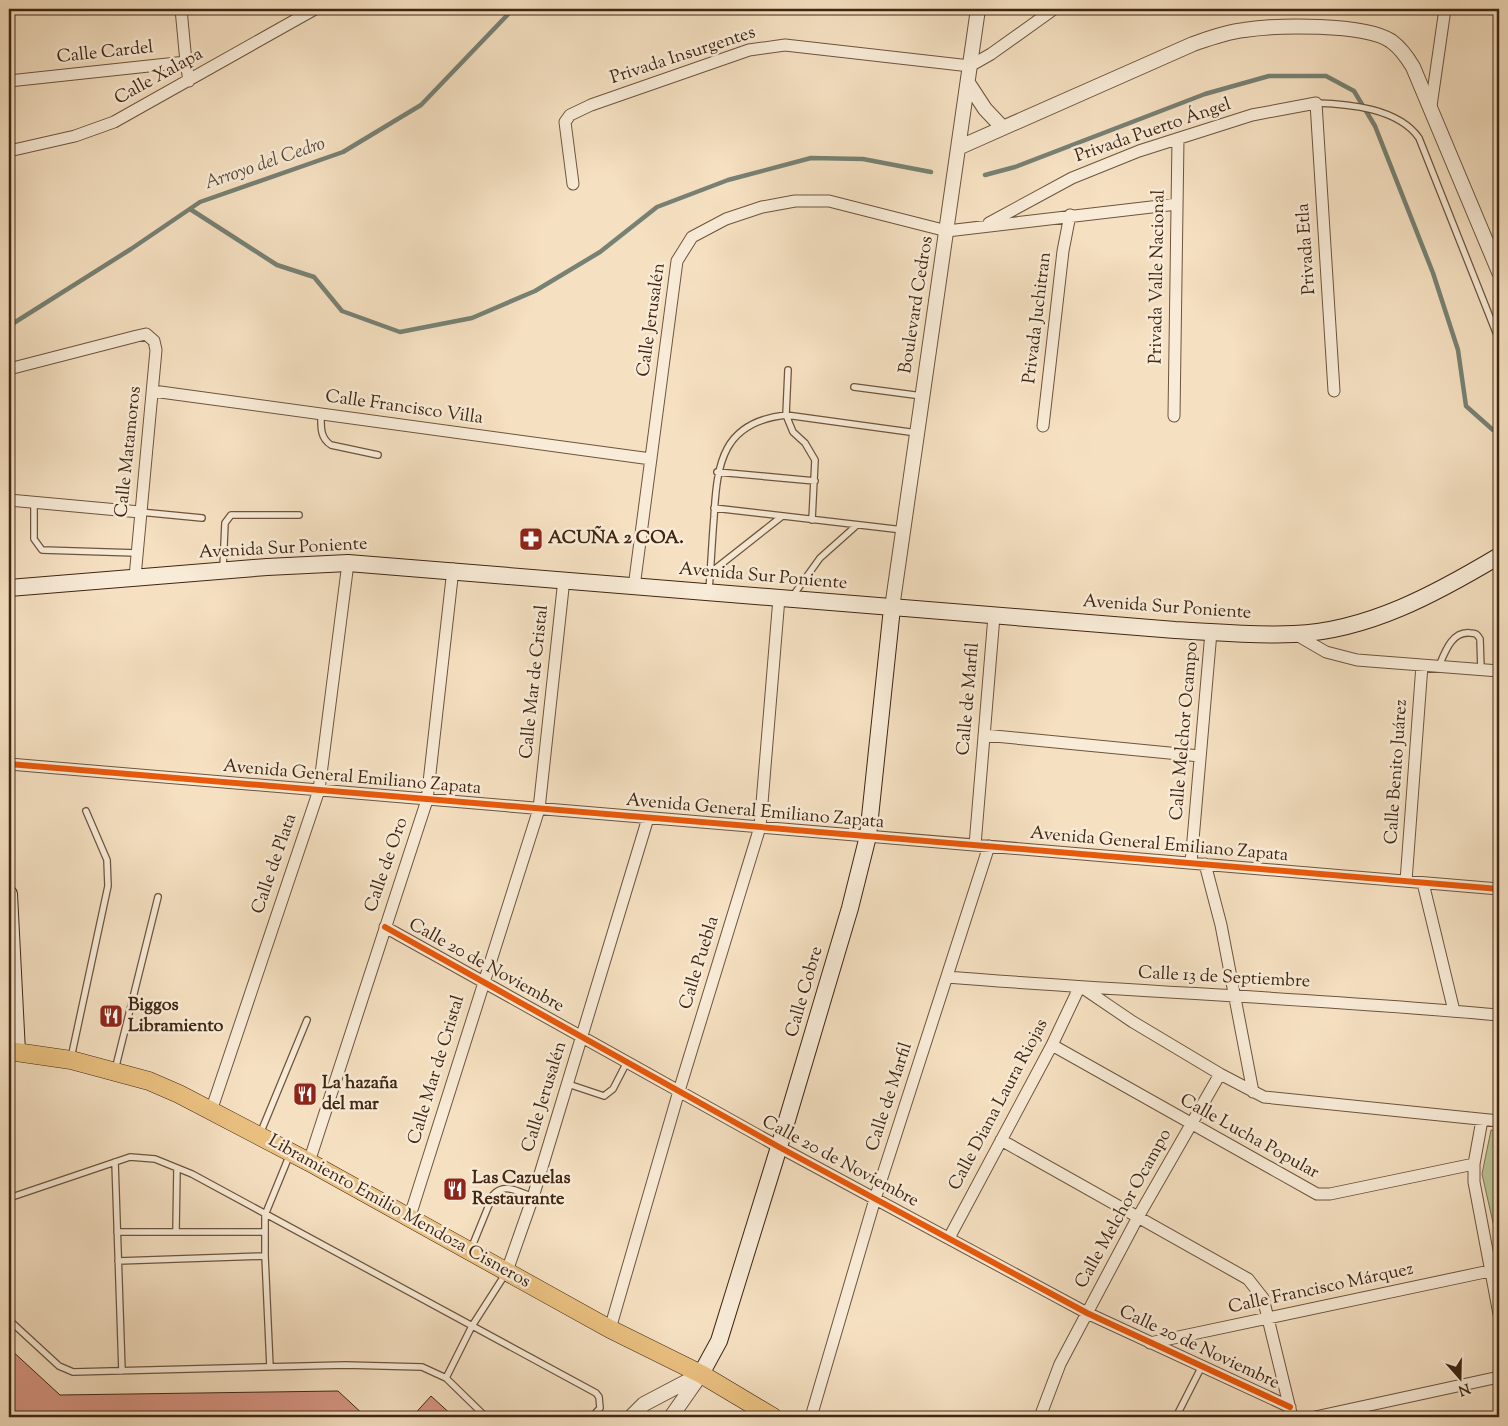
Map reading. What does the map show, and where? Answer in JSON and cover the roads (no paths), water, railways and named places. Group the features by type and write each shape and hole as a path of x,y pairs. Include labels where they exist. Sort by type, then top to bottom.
{"main road":[{"name":"Avenida Sur Poniente","path":"9,588 223,570 348,563 564,579 634,587 994,616 1211,632 1295,634 1332,628 1391,611 1453,583 1499,556"},
{"name":"Calle Cobre","path":"701,1374 719,1341 850,908 868,836 892,608"},
{"path":"9,894 13,1051"},
{"name":"Libramiento Emilio Mendoza Cisneros","path":"13,1051 71,1060 149,1081 179,1094 260,1135 610,1330 701,1374 772,1417"}],"street":[{"path":"181,9 189,81"},
{"name":"Calle Xalapa","path":"9,151 98,129 189,81 315,9"},
{"name":"Boulevard Cedros","path":"892,608 960,148 978,9"},
{"path":"970,66 991,54 1054,9"},
{"path":"1431,106 1445,9"},
{"path":"960,148 1193,44 1222,34 1266,28 1344,29 1372,34 1390,41 1405,54 1413,67 1431,106 1499,272"},
{"name":"Privada Insurgentes","path":"573,184 565,134 565,122 570,115 591,105 749,50 785,45 970,66"},
{"name":"Calle Cardel","path":"9,81 186,62"},
{"path":"968,83 985,109 1003,128"},
{"name":"Privada Puerto Ángel","path":"983,226 1072,178 1139,152 1252,115 1316,104"},
{"name":"Privada Etla","path":"1316,104 1334,392"},
{"name":"Privada Valle Nacional","path":"1174,416 1178,139"},
{"name":"Calle Jerusalén","path":"634,587 676,260 692,237 726,219 762,208 795,202 829,202 948,230"},
{"name":"Privada Puerto Ángel","path":"948,230 1177,204"},
{"name":"Privada Juchitran","path":"1043,426 1063,251 1070,215"},
{"name":"Calle Matamoros","path":"9,369 146,334 154,342 156,350 153,391 135,577"},
{"name":"Calle Francisco Villa","path":"153,391 651,459"},
{"path":"9,500 140,512"},
{"name":"Calle de Plata","path":"211,1111 318,790 348,563"},
{"name":"Calle de Oro","path":"309,1162 427,800 452,570"},
{"name":"Calle Mar de Cristal","path":"409,1219 539,808 564,579"},
{"name":"Calle Puebla","path":"610,1330 679,1090 760,827 784,599"},
{"name":"Calle de Marfil","path":"974,845 994,616"},
{"name":"Calle Melchor Ocampo","path":"1191,863 1211,632"},
{"path":"1295,634 1326,652 1357,660 1499,671"},
{"name":"Calle Benito Juárez","path":"1406,881 1422,665"},
{"path":"984,735 1200,756"},
{"name":"Avenida General Emiliano Zapata","path":"9,764 1499,889"},
{"name":"Calle Jerusalén","path":"507,1271 533,1197 648,818"},
{"name":"Calle de Marfil","path":"811,1417 875,1199 989,846"},
{"path":"1205,864 1235,995 1253,1092"},
{"path":"1423,883 1454,1011"},
{"name":"Calle 20 de Noviembre","path":"385,926 779,1147 1087,1313 1202,1366 1291,1412"},
{"name":"Calle 13 de Septiembre","path":"947,977 1081,988 1235,995 1499,1015"},
{"path":"1081,988 1133,1022 1253,1092 1276,1099 1499,1122"},
{"name":"Calle Diana Laura Riojas","path":"949,1238 1081,988"},
{"name":"Calle Lucha Popular","path":"1052,1045 1190,1125 1317,1194 1330,1194 1474,1164"},
{"name":"Calle Melchor Ocampo","path":"1040,1417 1060,1364 1138,1217 1220,1074"},
{"path":"1482,1120 1474,1164 1476,1201 1495,1270 1499,1314"},
{"path":"1001,1140 1248,1279 1263,1298 1291,1412"},
{"name":"Calle Francisco Márquez","path":"1150,1343 1495,1270"},
{"path":"631,1417 644,1404 701,1374"},
{"path":"671,1417 701,1374"},
{"path":"1315,1417 1499,1377"}],"lane":[{"path":"1316,104 1342,104 1374,110 1413,131 1422,147 1499,340"},
{"path":"788,370 786,415 793,432 812,452 814,460 815,481 812,520"},
{"path":"854,387 922,396"},
{"path":"321,415 321,429 325,442 378,455"},
{"path":"708,593 717,472 725,450 735,435 759,420 786,415 917,432"},
{"path":"717,472 815,481"},
{"path":"34,502 34,539 42,550 137,553"},
{"path":"714,508 903,530"},
{"path":"140,512 202,518"},
{"path":"223,570 225,523 231,515 299,515"},
{"path":"710,573 781,517"},
{"path":"784,599 820,558 857,525"},
{"path":"1439,666 1452,640 1467,632 1474,633 1480,639 1481,670"},
{"path":"71,1060 108,886 106,860 86,811"},
{"path":"115,1072 158,897"},
{"path":"260,1135 307,1020"},
{"path":"568,1084 604,1096 613,1089 627,1062"},
{"path":"270,1367 264,1232 265,1215 291,1153"},
{"path":"9,1198 130,1157 148,1157 177,1168 596,1393 599,1397 600,1408 592,1417"},
{"path":"115,1162 122,1371"},
{"path":"176,1231 177,1168"},
{"path":"471,1251 493,1195 498,1190 509,1188 533,1197"},
{"path":"117,1232 264,1232"},
{"path":"118,1261 265,1256"},
{"path":"446,1378 472,1326 507,1271"},
{"path":"9,1320 67,1371 345,1365 422,1367 446,1378 486,1417"},
{"path":"1176,1417 1202,1366"}],"waterway":[{"name":"Arroyo del Cedro","path":"9,326 131,249 200,202 343,152 421,105 513,9"},
{"path":"985,175 1015,167 1205,94 1269,76 1326,76 1354,91 1375,126 1433,273 1458,350 1466,406 1493,430 1499,431"},
{"path":"190,209 277,265 314,277 342,311 400,332 472,318 535,291 600,252 657,207 728,180 811,158 863,159 931,172"}],"place":[{"name":"ACUÑA 2 COA.","path":"531,539"},
{"name":"Biggos Libramiento","path":"111,1016"},
{"name":"La hazaña del mar","path":"305,1094"},
{"name":"Las Cazuelas Restaurante","path":"455,1189"}]}
